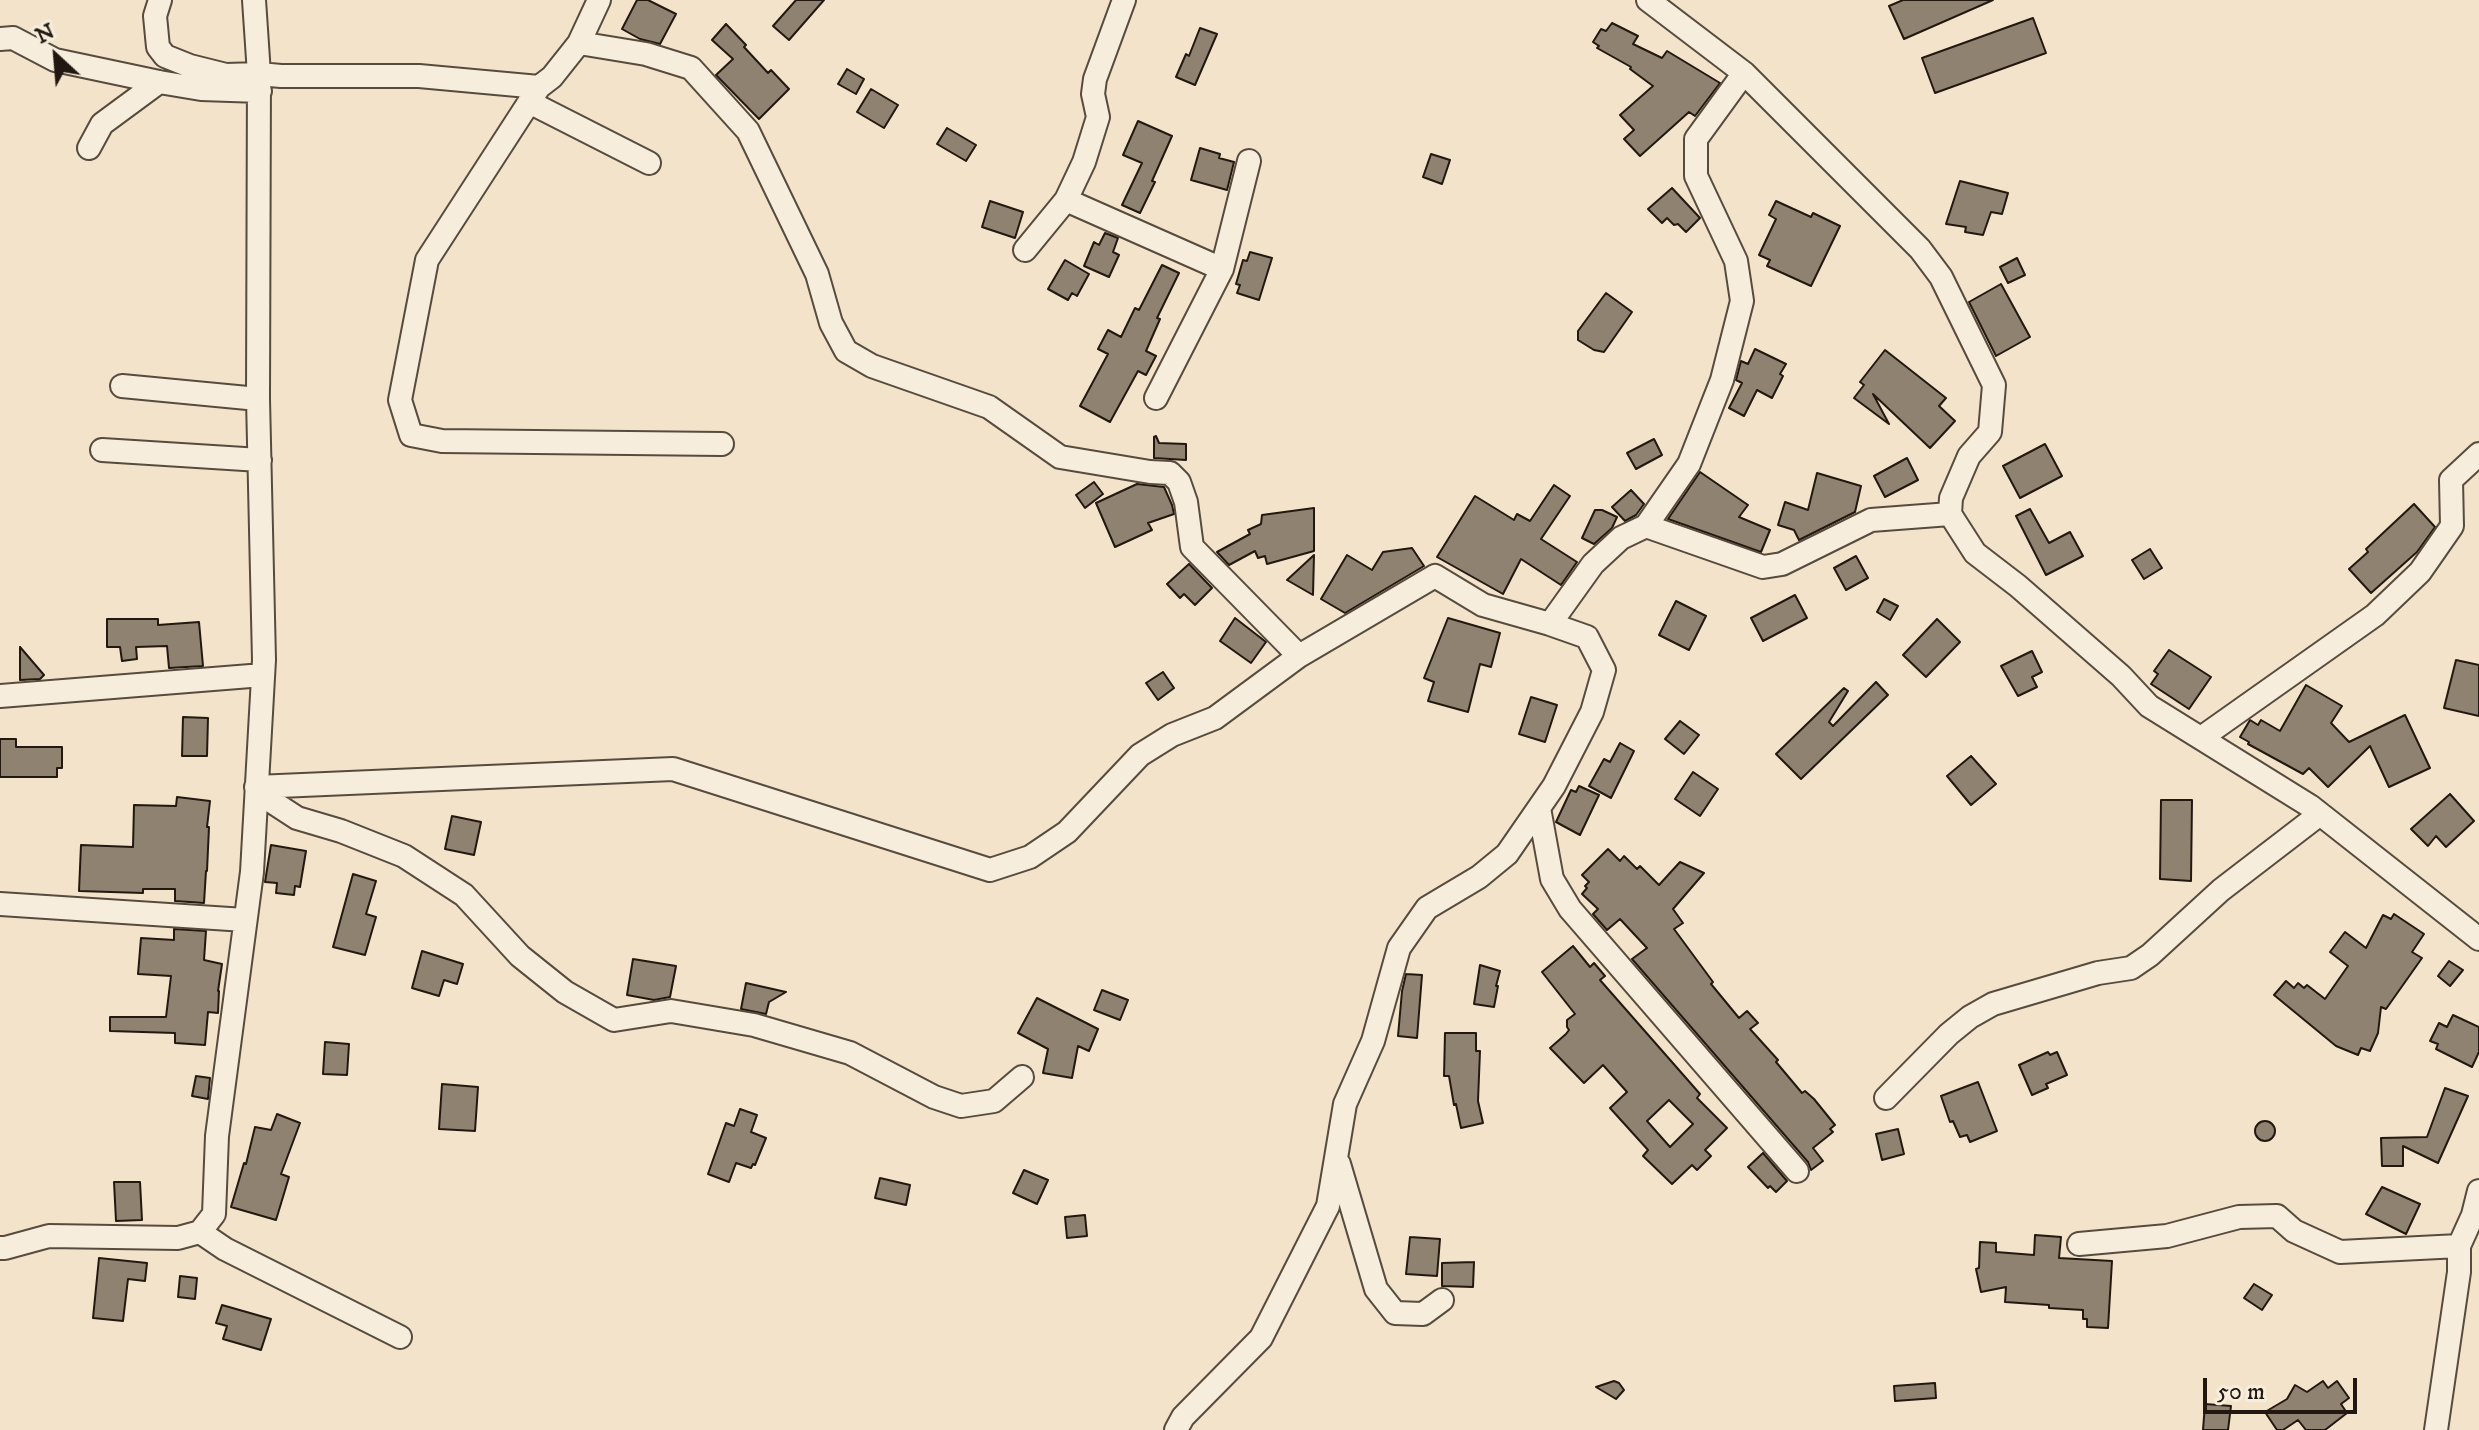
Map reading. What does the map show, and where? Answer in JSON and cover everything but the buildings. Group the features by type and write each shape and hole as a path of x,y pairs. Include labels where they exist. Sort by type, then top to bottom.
{"street":[{"path":"160,0 155,16 158,47 165,56 190,66 259,82"},
{"path":"0,1248 49,1236 178,1238 200,1232 214,1214 217,1136 261,787 259,82 254,0"},
{"path":"599,0 579,43 534,94 427,260 400,400 411,435 442,441 722,444"},
{"path":"1025,250 1066,200 1084,162 1098,117 1093,94 1095,79 1124,0"},
{"path":"1648,0 1744,73 1920,249 1941,277 1994,385 1990,432 1969,456 1951,498 1950,514 1975,553 2018,586 2121,676 2149,706 2320,814 2479,939"},
{"path":"0,39 13,38 55,60 201,89 281,76 419,76 534,94 649,163"},
{"path":"579,43 646,54 691,68 748,131 817,274 831,323 846,351 872,366 989,407 1060,457 1170,473 1179,482 1186,502 1192,547 1299,656"},
{"path":"1550,624 1593,564 1621,538 1646,526 1689,464 1722,380 1742,301 1736,261 1696,176 1696,139 1744,73"},
{"path":"89,148 102,124 159,82"},
{"path":"1156,398 1222,269 1249,161"},
{"path":"1066,200 1222,269"},
{"path":"122,386 258,399"},
{"path":"102,450 260,460"},
{"path":"2201,738 2375,615 2420,572 2452,526 2451,480 2479,454"},
{"path":"1646,526 1763,567 1782,564 1871,520 1950,514"},
{"path":"261,787 673,769 990,870 1030,857 1067,832 1140,755 1172,735 1215,718 1299,656 1435,576 1483,605 1587,637 1604,670 1592,712 1554,786 1507,854 1479,877 1427,908 1399,948 1373,1041 1345,1104 1328,1206 1261,1338 1183,1417 1176,1430"},
{"path":"0,696 263,675"},
{"path":"261,787 274,803 297,818 341,831 404,856 464,895 520,956 565,992 614,1020 671,1011 754,1025 850,1053 934,1097 961,1106 994,1101 1022,1077"},
{"path":"1539,808 1552,879 1570,909 1797,1171"},
{"path":"1886,1098 1949,1034 1993,1004 2098,973 2131,968 2141,962 2221,890 2320,814"},
{"path":"0,904 245,920"},
{"path":"1337,1159 1376,1289 1395,1313 1423,1314 1442,1300"},
{"path":"2436,1430 2459,1272 2459,1246 2473,1215 2479,1191"},
{"path":"2079,1244 2167,1236 2239,1217 2277,1216 2294,1231 2340,1252 2459,1246"},
{"path":"200,1232 225,1249 400,1337"}]}
